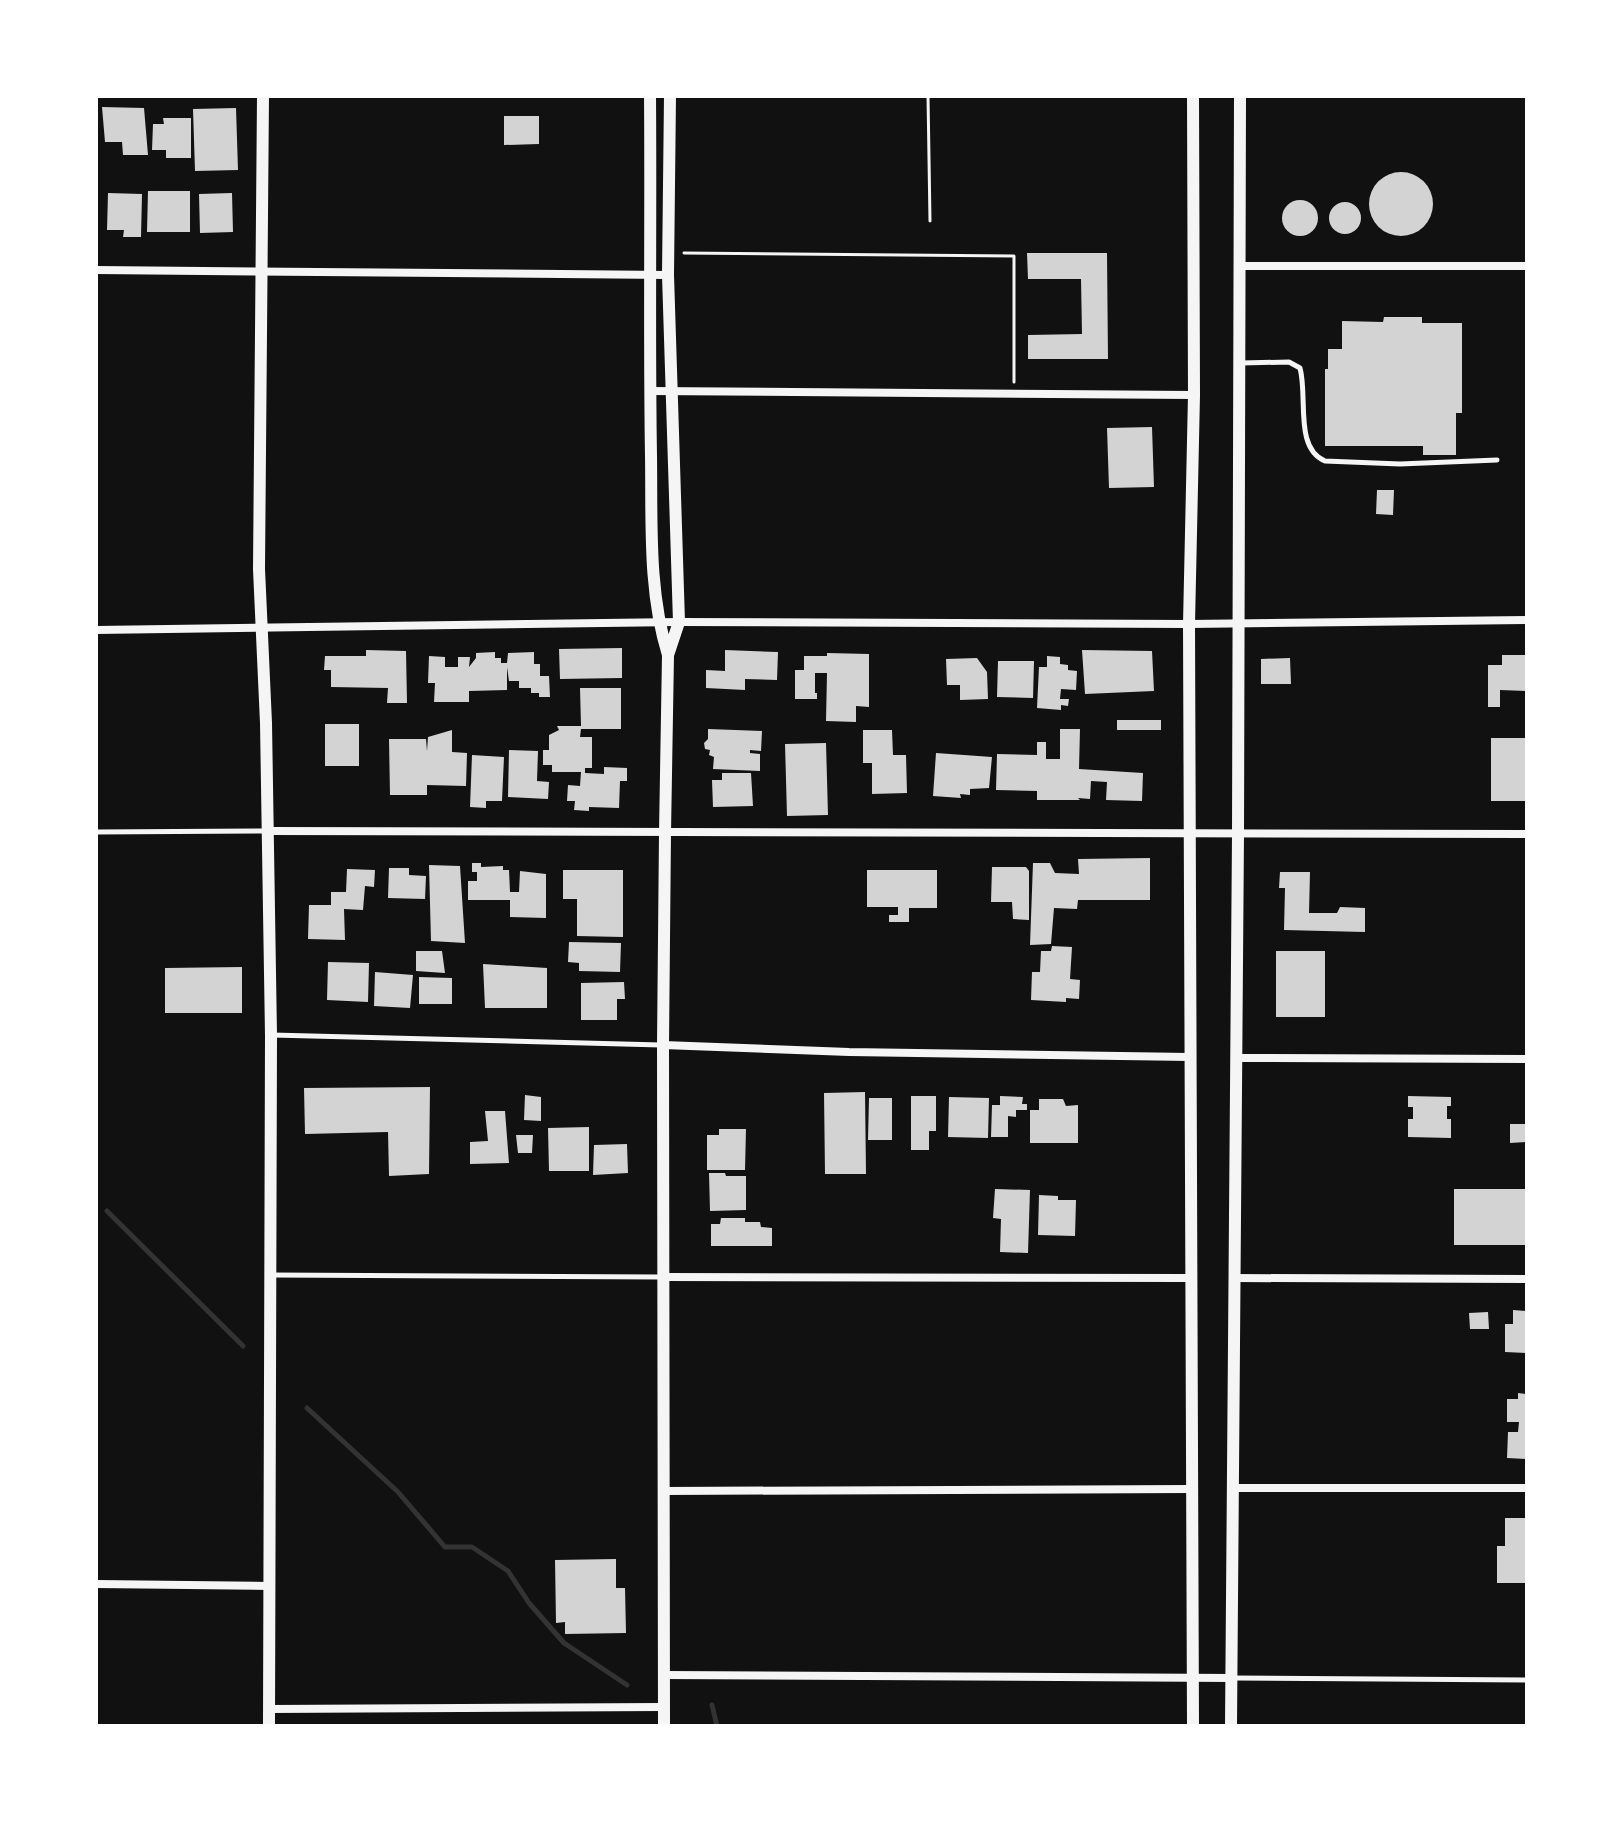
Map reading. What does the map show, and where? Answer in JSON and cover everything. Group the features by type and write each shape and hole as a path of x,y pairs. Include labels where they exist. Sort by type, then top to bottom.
{"street":[{"path":"263,96 259,555 271,1035 269,1726"},
{"path":"650,96 653,579 658,623 668,655"},
{"path":"664,1726 665,833 668,655 679,622 668,275 670,96"},
{"path":"1193,96 1194,395 1189,624 1193,1726"},
{"path":"1231,1726 1240,96"},
{"path":"1240,266 1527,266"},
{"path":"96,270 668,275"},
{"path":"650,391 1194,395"},
{"path":"96,630 679,622 1237,624 1527,620"},
{"path":"268,831 1527,834"},
{"path":"663,1045 864,1052 1190,1057"},
{"path":"1237,1058 1527,1059"},
{"path":"665,1277 1191,1278"},
{"path":"1235,1278 1527,1279"},
{"path":"1234,1488 1527,1488"},
{"path":"664,1491 1192,1489"},
{"path":"96,1584 269,1586"},
{"path":"664,1675 1233,1678"},
{"path":"269,1709 664,1707"}],"lane":[{"path":"1240,363 1289,362 1300,368 1304,384 1305,439 1315,457 1325,461 1400,464 1497,460"},
{"path":"96,832 268,831"},
{"path":"271,1035 663,1045"},
{"path":"270,1275 665,1277"},
{"path":"1233,1678 1527,1680"}],"path":[{"path":"928,96 930,221"},
{"path":"668,253 1014,256 1014,393"}],"building":[{"path":"102,107 144,108 148,155 123,155 122,142 105,142"},
{"path":"236,108 238,170 195,171 193,109"},
{"path":"504,116 539,116 539,144 504,145"},
{"path":"163,118 191,118 191,158 166,158 166,150 152,150 153,124 164,124"},
{"path":"1395,172 1407,172 1424,181 1431,192 1431,216 1424,227 1407,236 1395,236 1383,231 1374,222 1369,210 1369,198 1374,186 1383,177"},
{"path":"148,191 190,191 190,232 147,232"},
{"path":"108,193 142,194 141,237 123,237 124,230 107,230"},
{"path":"232,193 233,232 200,233 199,194"},
{"path":"1300,200 1312,206 1318,218 1312,230 1300,236 1288,230 1282,218 1288,206"},
{"path":"1345,202 1356,207 1361,218 1356,229 1345,234 1334,229 1329,218 1334,207"},
{"path":"1027,253 1107,253 1108,359 1028,359 1028,335 1082,334 1081,279 1028,279"},
{"path":"1384,317 1422,317 1422,323 1462,323 1462,413 1456,413 1456,455 1423,455 1423,446 1325,446 1328,349 1342,349 1342,321 1383,322"},
{"path":"1152,427 1154,487 1109,488 1107,428"},
{"path":"1377,490 1394,490 1393,515 1376,514"},
{"path":"622,648 622,678 560,679 559,649"},
{"path":"366,650 406,651 407,703 387,703 388,688 331,687 331,670 324,670 325,656 366,656"},
{"path":"725,650 778,652 777,680 745,679 745,690 706,688 706,670 725,671"},
{"path":"1082,650 1152,651 1154,691 1085,694"},
{"path":"495,652 495,658 507,663 508,653 534,652 534,664 540,664 540,676 549,676 550,697 539,697 539,693 531,693 531,688 519,688 519,681 509,681 507,667 507,690 469,691 469,702 434,702 435,683 428,683 429,656 445,657 445,667 458,667 458,657 470,657 469,667 476,653"},
{"path":"827,653 869,654 869,707 856,706 856,722 826,721 827,673 815,673 817,699 795,699 795,670 804,670 804,656 827,656"},
{"path":"1502,655 1527,655 1527,691 1500,690 1500,707 1488,707 1488,665 1502,665"},
{"path":"1047,656 1060,657 1060,664 1068,665 1068,670 1077,671 1076,690 1061,689 1060,699 1069,699 1068,706 1061,705 1061,710 1037,708 1039,667 1047,667"},
{"path":"977,658 987,672 988,699 960,700 960,685 947,685 946,659"},
{"path":"1290,658 1291,684 1261,684 1261,659"},
{"path":"998,661 1034,661 1033,698 997,697"},
{"path":"580,688 621,688 621,729 581,729 580,737 592,737 592,768 585,768 585,773 604,774 604,767 627,768 627,781 620,781 619,808 574,810 575,801 567,801 568,785 580,786 581,772 552,772 552,765 543,765 543,750 549,750 549,735 559,730 557,726 581,726"},
{"path":"1117,720 1161,720 1161,730 1117,730"},
{"path":"325,724 359,724 359,766 325,766"},
{"path":"708,729 762,731 761,751 750,750 750,753 760,754 760,771 713,769 714,757 709,755 710,750 705,749 704,743 708,739"},
{"path":"1060,729 1080,729 1079,769 1143,773 1142,801 1106,800 1107,782 1091,781 1090,799 1078,798 1080,800 1037,800 1037,791 996,790 997,754 1037,755 1037,742 1046,742 1046,759 1060,759"},
{"path":"452,730 452,752 467,753 466,786 427,785 427,795 390,795 389,739 426,739 427,751 428,737"},
{"path":"863,730 892,730 893,755 906,755 907,793 872,794 872,763 863,763"},
{"path":"1491,738 1527,738 1527,801 1491,801"},
{"path":"826,743 828,815 787,816 785,744"},
{"path":"509,750 538,751 537,781 549,782 548,799 508,797"},
{"path":"936,753 992,757 989,788 970,789 970,795 960,794 961,798 933,796"},
{"path":"472,755 504,757 502,801 486,801 486,808 470,807"},
{"path":"722,773 751,773 753,806 713,807 712,780 722,780"},
{"path":"1150,858 1150,900 1078,900 1077,909 1054,908 1051,944 1030,945 1033,863 1050,863 1055,873 1079,874 1078,859"},
{"path":"472,863 481,863 481,867 503,866 503,870 509,870 510,892 519,892 520,871 546,874 546,918 510,917 510,900 468,900 468,881 477,881 477,872 472,872"},
{"path":"429,865 460,866 465,943 431,941"},
{"path":"992,867 1026,867 1029,871 1029,920 1013,919 1012,902 991,902"},
{"path":"389,868 409,868 409,875 426,876 425,899 388,898"},
{"path":"347,869 375,870 374,887 365,886 363,910 344,909 345,940 308,939 309,905 331,905 331,892 346,892"},
{"path":"563,870 623,870 623,937 577,936 577,899 563,899"},
{"path":"867,870 937,870 937,908 909,908 909,922 889,922 889,915 898,915 898,907 867,907"},
{"path":"1280,872 1310,872 1309,913 1337,913 1340,907 1365,908 1365,932 1284,930 1285,888 1279,888"},
{"path":"569,942 621,943 620,972 579,971 579,963 568,962"},
{"path":"1052,946 1072,947 1070,979 1080,980 1079,999 1066,998 1066,1002 1031,1000 1032,972 1040,972 1041,951 1051,951"},
{"path":"416,951 442,951 445,973 416,971"},
{"path":"1276,951 1325,951 1325,1017 1276,1017"},
{"path":"328,962 369,963 368,1002 327,1000"},
{"path":"483,964 547,968 547,1008 485,1008"},
{"path":"242,967 242,1013 165,1013 165,968"},
{"path":"375,972 413,975 410,1008 374,1006"},
{"path":"419,977 452,978 452,1004 419,1004"},
{"path":"624,982 625,999 617,999 617,1020 581,1020 581,983"},
{"path":"430,1087 429,1174 389,1176 388,1132 305,1134 304,1088"},
{"path":"865,1092 866,1174 825,1174 824,1093"},
{"path":"525,1095 541,1097 541,1121 524,1120"},
{"path":"911,1096 936,1096 936,1131 929,1131 929,1150 911,1150"},
{"path":"1000,1096 1023,1097 1022,1104 1027,1104 1027,1110 1016,1110 1016,1117 1008,1116 1008,1137 991,1137 992,1105 1000,1105"},
{"path":"1408,1096 1451,1097 1447,1119 1451,1119 1451,1138 1408,1137 1408,1119 1413,1119 1413,1107 1408,1107"},
{"path":"949,1097 989,1098 988,1138 948,1137"},
{"path":"869,1098 892,1098 892,1140 868,1140"},
{"path":"1039,1099 1063,1099 1066,1106 1078,1105 1078,1143 1030,1143 1030,1110 1039,1110"},
{"path":"485,1111 505,1111 509,1163 470,1164 470,1142 488,1141"},
{"path":"1510,1124 1527,1124 1527,1142 1510,1143"},
{"path":"589,1127 589,1171 549,1171 548,1128"},
{"path":"719,1129 746,1129 745,1170 707,1170 707,1135 719,1135"},
{"path":"516,1135 533,1135 532,1153 518,1153"},
{"path":"627,1144 628,1173 593,1175 594,1145"},
{"path":"709,1173 746,1176 746,1210 710,1211"},
{"path":"995,1189 1030,1190 1028,1253 1000,1252 1001,1219 993,1218"},
{"path":"1454,1189 1527,1189 1527,1245 1454,1245"},
{"path":"1039,1195 1058,1196 1058,1200 1076,1200 1075,1236 1038,1235"},
{"path":"721,1218 745,1218 745,1222 760,1222 761,1227 772,1228 772,1246 711,1246 711,1224 720,1224"},
{"path":"1513,1310 1527,1311 1527,1353 1505,1352 1505,1324 1513,1324"},
{"path":"1488,1312 1489,1329 1470,1329 1469,1313"},
{"path":"1518,1393 1527,1394 1527,1459 1507,1458 1508,1432 1518,1432 1519,1422 1507,1422 1507,1399 1518,1399"},
{"path":"1505,1518 1527,1518 1527,1583 1497,1583 1497,1546 1505,1546"},
{"path":"616,1559 616,1588 625,1588 626,1633 565,1634 565,1622 556,1623 555,1560"}],"waterway":[{"path":"107,1211 243,1346"},
{"path":"307,1408 398,1492 445,1547 472,1547 508,1571 529,1603 564,1643 627,1685"},
{"path":"712,1705 717,1726"}]}
